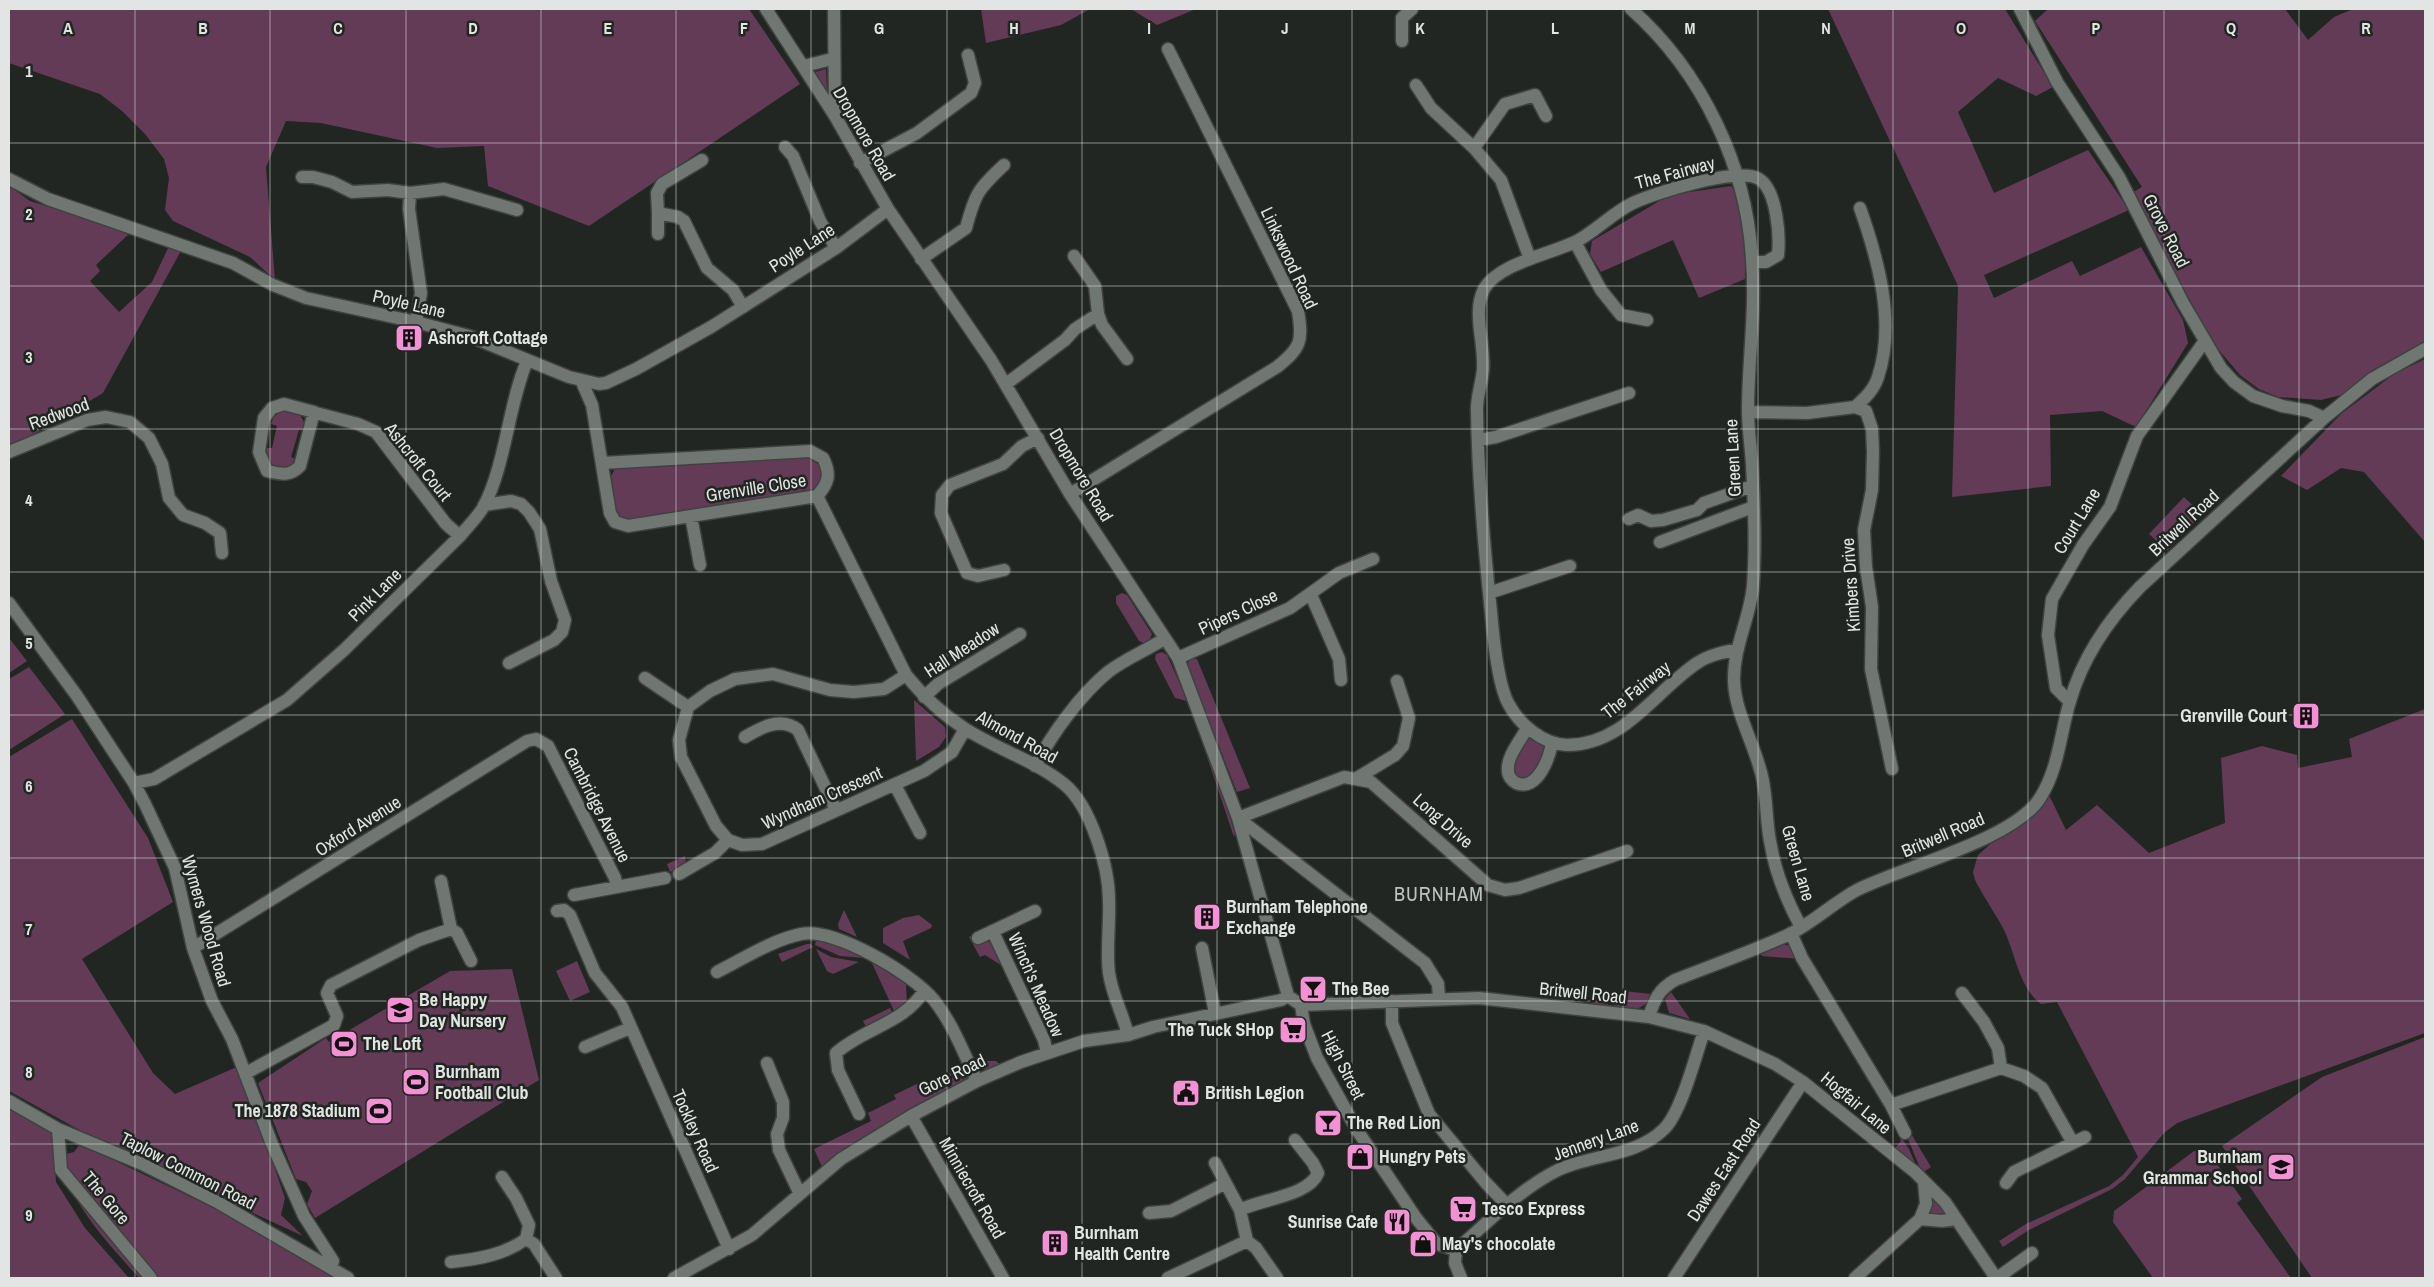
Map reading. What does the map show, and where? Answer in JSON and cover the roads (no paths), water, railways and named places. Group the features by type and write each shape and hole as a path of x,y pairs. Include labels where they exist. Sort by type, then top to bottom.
{"street":[{"name":"Dropmore Road","path":"766,9 835,116 860,163 888,209 1006,384 1070,494 1178,658 1238,818 1288,996"},
{"path":"834,9 832,59 835,116"},
{"path":"1402,41 1402,18 1412,9"},
{"name":"Grove Road","path":"2020,9 2057,82 2119,177 2204,342 2221,368 2234,382 2253,396 2282,406 2309,411 2324,418"},
{"name":"Green Lane","path":"1639,11 1682,66 1715,118 1736,175 1749,222 1753,305 1748,412 1753,507 1753,586 1748,615 1738,649 1734,678 1736,700 1761,771 1770,846 1796,930 1815,981 1891,1105 1905,1133"},
{"name":"Linkswood Road","path":"1070,494 1277,367 1296,352 1302,334 1298,311 1168,49"},
{"path":"860,163 916,133 971,93 975,83 968,54"},
{"path":"804,66 832,59"},
{"path":"1416,85 1431,108 1474,148 1501,180 1530,259"},
{"path":"1474,148 1505,104 1535,95 1546,116"},
{"path":"785,147 793,156 820,221 836,248"},
{"path":"658,234 657,193 662,184 702,160"},
{"path":"921,259 966,228 974,197 987,180 1004,165"},
{"path":"1736,175 1752,176 1760,179 1769,190 1775,210 1779,243 1778,255 1766,262 1752,262"},
{"name":"The Fairway","path":"1736,175 1676,187 1632,203 1575,242 1505,270 1485,287 1479,306 1483,368 1476,409 1483,526 1494,648 1507,702 1527,728 1552,743 1586,744 1620,730 1698,663 1722,652 1738,649"},
{"path":"302,177 313,176 332,182 352,192 388,190 410,192 444,189 517,210"},
{"name":"Poyle Lane","path":"9,180 48,199 233,263 273,285 306,298 416,322 469,336 527,361 581,380 599,384 606,383 636,369 743,307 836,248 888,209"},
{"path":"410,192 409,209 421,293 416,322"},
{"path":"1748,412 1807,412 1855,407 1870,393 1878,378 1886,320 1876,252 1860,208"},
{"path":"658,213 678,217 684,221 707,268 732,290 743,307"},
{"path":"1575,242 1601,290 1621,315 1646,320"},
{"path":"1074,256 1095,286 1098,314 1102,325 1127,359"},
{"path":"1006,384 1065,340 1075,329 1098,314"},
{"name":"Court Lane","path":"2070,702 2056,688 2048,635 2052,600 2083,545 2110,507 2136,436 2204,342"},
{"name":"Britwell Road","path":"1301,1005 1439,998 1480,998 1649,1017 1655,998 1663,987 1675,980 1796,930 1857,890 1969,845 2000,830 2021,816 2039,800 2050,781 2055,768 2070,702 2088,654 2116,612 2140,587 2324,418 2372,380 2425,348"},
{"name":"Pink Lane","path":"134,783 154,779 286,700 344,650 460,536 484,505 493,484 519,381 527,361"},
{"name":"Grenville Close","path":"581,380 592,405 610,513 615,522 628,526 817,496 828,485 830,471 823,458 810,451 602,462"},
{"name":"Grenville Close","path":"592,405 599,384"},
{"path":"1479,440 1496,438 1629,393"},
{"name":"Ashcroft Court","path":"314,412 300,466 294,472 280,475 267,471 258,452 264,418 272,408 284,404 314,412 358,424 376,432 446,524 460,536"},
{"name":"Kimbers Drive","path":"1855,407 1866,411 1872,429 1872,490 1864,530 1866,567 1872,607 1871,669 1892,769"},
{"name":"Redwood","path":"9,452 87,420 106,417 130,422 150,438 162,464 169,498 183,515 205,523 220,533 222,553"},
{"path":"1004,570 978,576 967,573 941,513 942,495 950,485 1003,464 1022,446 1038,438"},
{"path":"1629,519 1638,515 1651,521 1663,520 1697,510 1704,503 1752,486"},
{"name":"Almond Road","path":"817,496 906,675 924,697 965,729 1064,784 1081,804 1096,839 1104,865 1110,899 1109,972 1113,992 1124,1018 1128,1035"},
{"path":"484,505 511,501 521,504 529,512 540,529 551,582 565,620 562,632 554,640 509,664"},
{"path":"1660,542 1753,507"},
{"path":"691,516 700,565"},
{"name":"Pipers Close","path":"1178,658 1290,608 1311,595 1339,573 1374,559"},
{"path":"1489,593 1570,566"},
{"path":"1311,595 1339,658 1341,680"},
{"name":"Wymers Wood Road","path":"9,603 78,696 134,783 145,804 175,868 193,948 212,1001 232,1039 272,1144 304,1216 333,1261 331,1268"},
{"name":"Hall Meadow","path":"924,697 938,684 1020,634"},
{"path":"1034,766 1046,744 1094,685 1110,671 1164,639"},
{"path":"679,874 715,853 728,840 716,826 681,757 679,740 688,707 710,691 735,679 773,674 830,690 854,692 884,688 906,675"},
{"path":"645,678 688,707"},
{"path":"1397,681 1409,718 1403,746 1395,755 1357,778 1344,777 1238,818 1425,963 1438,984 1439,998"},
{"path":"745,737 774,723 793,726 798,730 836,810"},
{"path":"1527,728 1509,763 1507,772 1512,781 1523,786 1529,785 1537,779 1550,754 1552,743"},
{"name":"Wyndham Crescent","path":"728,840 742,845 762,844 924,772 952,752 965,729"},
{"name":"Oxford Avenue","path":"193,948 527,741 536,739 542,741"},
{"name":"Cambridge Avenue","path":"542,741 555,759 615,878 617,887"},
{"name":"Long Drive","path":"1357,778 1371,782 1488,884 1505,890 1519,888 1627,851"},
{"path":"145,804 147,790 154,779"},
{"path":"895,785 920,834"},
{"path":"1246,844 1254,838 1262,838"},
{"path":"574,895 665,878"},
{"path":"441,881 451,929 457,933 471,961"},
{"name":"Tockley Road","path":"557,911 564,910 570,915 595,973 615,996 729,1249"},
{"name":"Winch's Meadow","path":"978,938 1035,911"},
{"path":"246,1073 334,1025 337,1016 327,993 330,985 419,940 451,929"},
{"name":"Winch's Meadow","path":"993,932 1044,1040 1046,1053"},
{"path":"717,972 772,945 802,934 828,934 862,949 912,980 933,999 946,1018 977,1081"},
{"path":"1200,956 1214,1013"},
{"path":"859,1114 838,1070 836,1053 850,1041 902,1014 915,1005 924,991"},
{"path":"1962,993 1984,1022 1998,1048 2001,1068"},
{"path":"1288,996 1301,1005"},
{"name":"Gore Road","path":"674,1278 752,1235 800,1192 841,1159 911,1116 977,1081 1046,1053 1084,1041 1128,1035 1153,1027 1214,1013 1281,1000 1288,996"},
{"path":"1392,1001 1392,1023 1428,1114 1507,1205"},
{"name":"High Street","path":"1301,1005 1304,1024 1317,1058 1357,1130 1411,1212 1438,1244 1456,1250"},
{"name":"Hogfair Lane","path":"1649,1017 1704,1031 1775,1064 1803,1082 1939,1195 1997,1278"},
{"path":"584,1047 630,1028"},
{"name":"Jennery Lane","path":"1456,1250 1507,1205 1542,1179 1581,1162 1619,1153 1647,1142 1665,1129 1676,1112 1704,1031"},
{"path":"767,1063 784,1102 783,1118 777,1134 779,1150 800,1192"},
{"path":"1891,1105 2001,1068 2024,1076 2042,1088 2073,1143"},
{"name":"Dawes East Road","path":"1674,1278 1803,1082"},
{"name":"Taplow Common Road","path":"9,1101 58,1129 142,1164 219,1203 348,1278"},
{"name":"Minniecroft Road","path":"911,1116 1003,1278"},
{"name":"The Gore","path":"58,1129 60,1170 151,1278"},
{"path":"2006,1183 2014,1172 2085,1137"},
{"path":"1240,1210 1252,1204 1294,1192 1315,1180 1318,1173 1313,1163 1295,1140"},
{"path":"1215,1163 1224,1184 1240,1210 1247,1241 1256,1248 1277,1278"},
{"path":"451,1262 494,1254 514,1248 526,1239 529,1225 516,1198 502,1177"},
{"path":"1854,1278 1920,1219 1926,1204 1924,1181"},
{"path":"1149,1213 1171,1210 1224,1184"},
{"path":"1920,1219 1942,1221 1956,1219"},
{"path":"526,1239 534,1244 556,1278"},
{"path":"1168,1278 1247,1241"},
{"path":"1456,1250 1455,1263 1461,1278"},
{"path":"1997,1278 2032,1252"}],"place":[{"name":"Ashcroft Cottage","path":"409,338"},
{"name":"Grenville Court","path":"2306,716"},
{"name":"Burnham Telephone Exchange","path":"1207,917"},
{"name":"The Bee","path":"1313,989"},
{"name":"Be Happy Day Nursery","path":"400,1010"},
{"name":"The Tuck SHop","path":"1293,1030"},
{"name":"The Loft","path":"344,1044"},
{"name":"Burnham Football Club","path":"416,1082"},
{"name":"British Legion","path":"1186,1093"},
{"name":"The 1878 Stadium","path":"379,1111"},
{"name":"The Red Lion","path":"1328,1123"},
{"name":"Hungry Pets","path":"1360,1157"},
{"name":"Burnham Grammar School","path":"2281,1167"},
{"name":"Tesco Express","path":"1463,1209"},
{"name":"Sunrise Cafe","path":"1397,1222"},
{"name":"Burnham Health Centre","path":"1055,1243"},
{"name":"May's chocolate","path":"1423,1244"}],"district":[{"name":"BURNHAM","path":"1439,894"}]}
